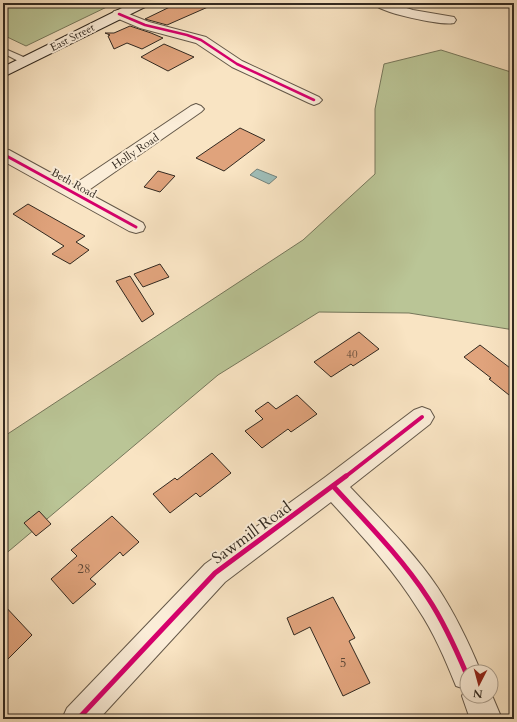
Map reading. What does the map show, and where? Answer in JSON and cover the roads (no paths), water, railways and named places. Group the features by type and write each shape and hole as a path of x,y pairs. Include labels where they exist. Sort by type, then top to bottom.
{"street":[{"name":"East Street","path":"3,72 142,3"},
{"path":"379,3 420,17 449,20"},
{"path":"119,14 145,25 187,35 201,40 237,64 314,100"},
{"name":"Holly Road","path":"74,193 196,109"},
{"name":"Beth Road","path":"3,154 136,227"},
{"name":"Sawmill Road","path":"78,719 215,573 333,486 422,417"},
{"path":"333,486 396,554 422,589 452,642 462,664"},
{"path":"480,704 486,719"}],"lane":[{"path":"3,50 25,61"}],"water":[{"path":"257,169 277,177 269,184 250,175"}]}
